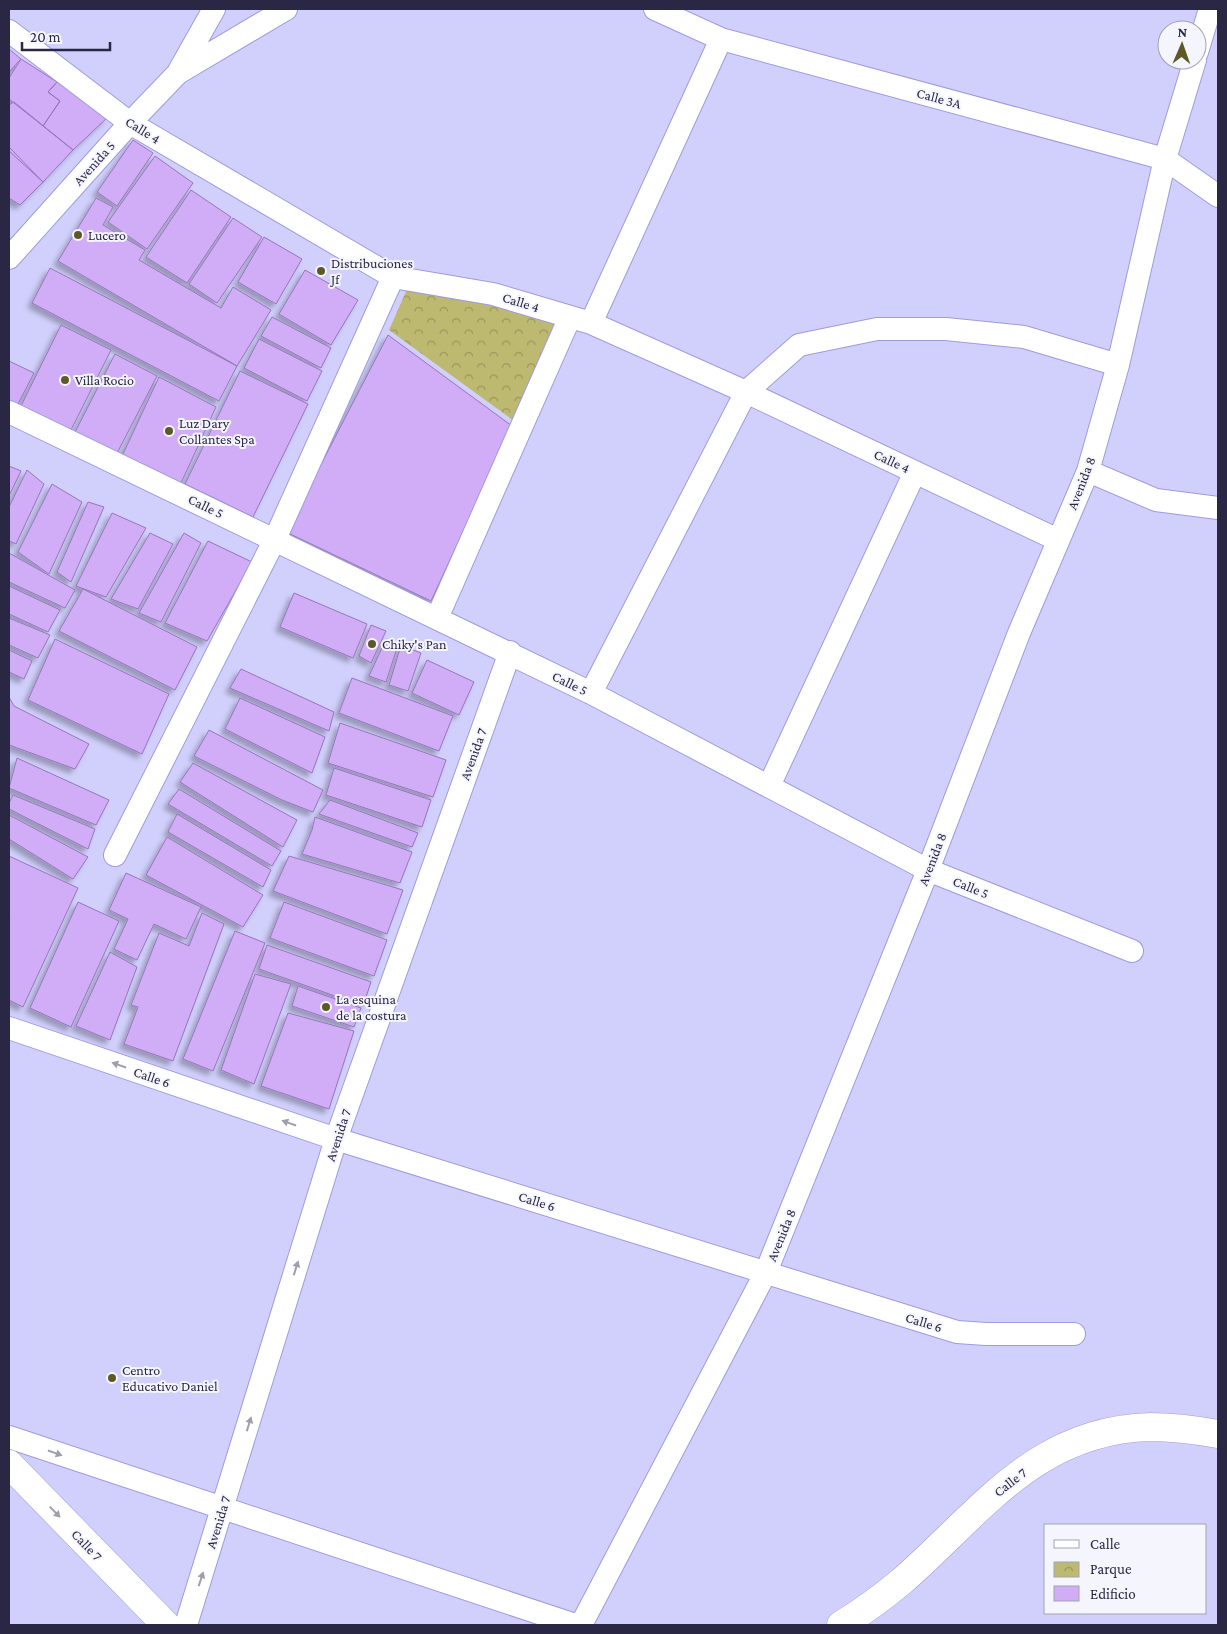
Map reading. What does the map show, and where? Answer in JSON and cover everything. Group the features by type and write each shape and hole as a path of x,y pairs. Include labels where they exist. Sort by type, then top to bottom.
{"street":[{"path":"178,73 214,9"},
{"name":"Avenida 5","path":"9,258 130,123 178,73 286,9"},
{"name":"Calle 3A","path":"655,9 721,40 1165,159 1218,196"},
{"name":"Calle 4","path":"9,31 130,123 393,277 493,294 591,323 746,392 1058,540"},
{"path":"591,323 721,40"},
{"name":"Avenida 8","path":"581,1625 766,1272 928,870 1019,632 1088,470 1118,365 1165,159 1192,70"},
{"path":"116,855 276,539 393,277"},
{"path":"437,618 570,316"},
{"path":"591,692 746,392 799,345 877,329 946,329 1024,337 1118,365"},
{"name":"Calle 5","path":"9,412 591,692 928,870 1132,951"},
{"path":"1088,470 1156,500 1218,508"},
{"path":"769,786 915,472"},
{"name":"Avenida 7","path":"186,1625 336,1139 510,652"},
{"name":"Calle 6","path":"9,1028 336,1139 956,1332 1074,1334"},
{"name":"Calle 7","path":"841,1625 862,1612 902,1581 996,1492 1044,1457 1072,1443 1124,1430 1149,1427 1175,1428 1218,1434"},
{"path":"9,1437 575,1625"},
{"name":"Calle 7","path":"9,1464 166,1625"}],"green space":[{"path":"408,287 560,321 514,421 389,330"}],"building":[{"path":"9,49 21,59 9,72"},
{"path":"21,59 57,82 48,92 60,101 43,126 9,99 9,78"},
{"path":"57,82 108,117 73,150 43,126 60,101 48,92"},
{"path":"14,102 73,150 43,182 9,151 9,105"},
{"path":"133,140 153,153 117,206 97,192"},
{"path":"9,147 43,182 20,205 9,198"},
{"path":"155,156 193,183 147,249 108,222"},
{"path":"191,190 231,217 187,283 146,257"},
{"path":"96,198 113,207 103,225 145,250 139,260 221,308 233,287 271,310 237,366 58,261"},
{"path":"233,218 262,237 217,303 189,284"},
{"path":"264,237 302,259 276,304 238,282"},
{"path":"50,268 237,366 219,401 32,303"},
{"path":"305,270 358,300 331,345 279,314"},
{"path":"272,317 331,348 321,368 261,336"},
{"name":"Villa Rocio","path":"61,325 111,350 69,434 19,410"},
{"path":"388,335 512,426 431,601 286,532"},
{"path":"259,339 322,371 307,401 244,368"},
{"path":"115,354 157,376 115,457 73,436"},
{"path":"9,361 34,373 17,406 9,402"},
{"path":"240,371 308,404 253,517 185,484"},
{"name":"Luz Dary Collantes Spa","path":"159,377 216,407 181,483 122,456"},
{"path":"9,466 21,471 9,496"},
{"path":"27,470 44,484 16,544 9,541 9,507"},
{"path":"52,484 82,502 49,574 18,552"},
{"path":"88,502 104,507 71,582 57,572"},
{"path":"112,513 146,528 106,597 76,586"},
{"path":"150,533 173,544 138,609 111,599"},
{"path":"184,533 201,543 161,622 139,613"},
{"path":"208,541 252,562 207,641 165,623"},
{"path":"9,553 75,590 65,608 9,582"},
{"path":"9,586 60,610 48,632 9,614"},
{"path":"83,589 197,647 175,690 59,631"},
{"path":"294,593 367,624 353,658 280,627"},
{"path":"9,618 50,635 38,658 9,645"},
{"name":"Chiky's Pan","path":"371,625 386,631 371,663 359,656"},
{"path":"55,639 169,694 142,754 28,700"},
{"path":"386,639 398,645 386,682 369,676"},
{"path":"401,645 421,653 408,691 389,685"},
{"path":"9,650 32,661 24,679 9,672"},
{"path":"427,660 474,682 459,715 412,693"},
{"path":"241,669 334,712 329,731 230,688"},
{"path":"352,678 453,716 439,751 339,713"},
{"path":"9,697 14,706 89,744 75,769 9,745"},
{"path":"240,698 325,737 312,773 225,729"},
{"path":"340,723 446,760 433,797 328,763"},
{"path":"209,730 323,790 313,812 282,800 194,756"},
{"path":"17,758 109,800 96,825 9,788"},
{"path":"193,763 297,820 283,847 180,782"},
{"path":"334,768 431,800 422,827 326,795"},
{"path":"179,789 281,851 272,866 168,804"},
{"path":"13,795 95,829 88,849 9,809 9,803"},
{"path":"330,800 418,833 412,847 319,814"},
{"path":"177,814 271,870 263,887 168,832"},
{"path":"9,815 88,857 73,879 9,839"},
{"path":"315,817 412,852 400,883 302,854"},
{"path":"167,837 263,895 243,927 146,875"},
{"path":"9,856 78,888 23,1007 9,1000"},
{"path":"289,856 403,890 387,934 273,891"},
{"path":"126,873 201,907 186,939 154,924 137,960 114,949 128,919 109,910"},
{"path":"78,902 119,921 71,1027 30,1008"},
{"path":"284,902 387,940 374,976 270,938"},
{"path":"202,913 224,924 173,1061 124,1044 138,1007 131,1005 159,933 189,946"},
{"path":"235,931 265,943 213,1071 183,1059"},
{"path":"267,945 371,982 363,1006 259,969"},
{"path":"110,952 137,967 110,1040 76,1026"},
{"path":"255,974 291,984 254,1084 221,1070"},
{"name":"La esquina de la costura","path":"298,986 361,1008 354,1027 292,1006"},
{"path":"288,1013 354,1031 329,1109 261,1086"}],"place":[{"name":"Lucero","path":"78,235"},
{"name":"Distribuciones Jf","path":"321,271"},
{"name":"Villa Rocio","path":"65,380"},
{"name":"Luz Dary Collantes Spa","path":"169,431"},
{"name":"Chiky's Pan","path":"372,644"},
{"name":"La esquina de la costura","path":"326,1007"},
{"name":"Centro Educativo Daniel","path":"112,1378"}]}
